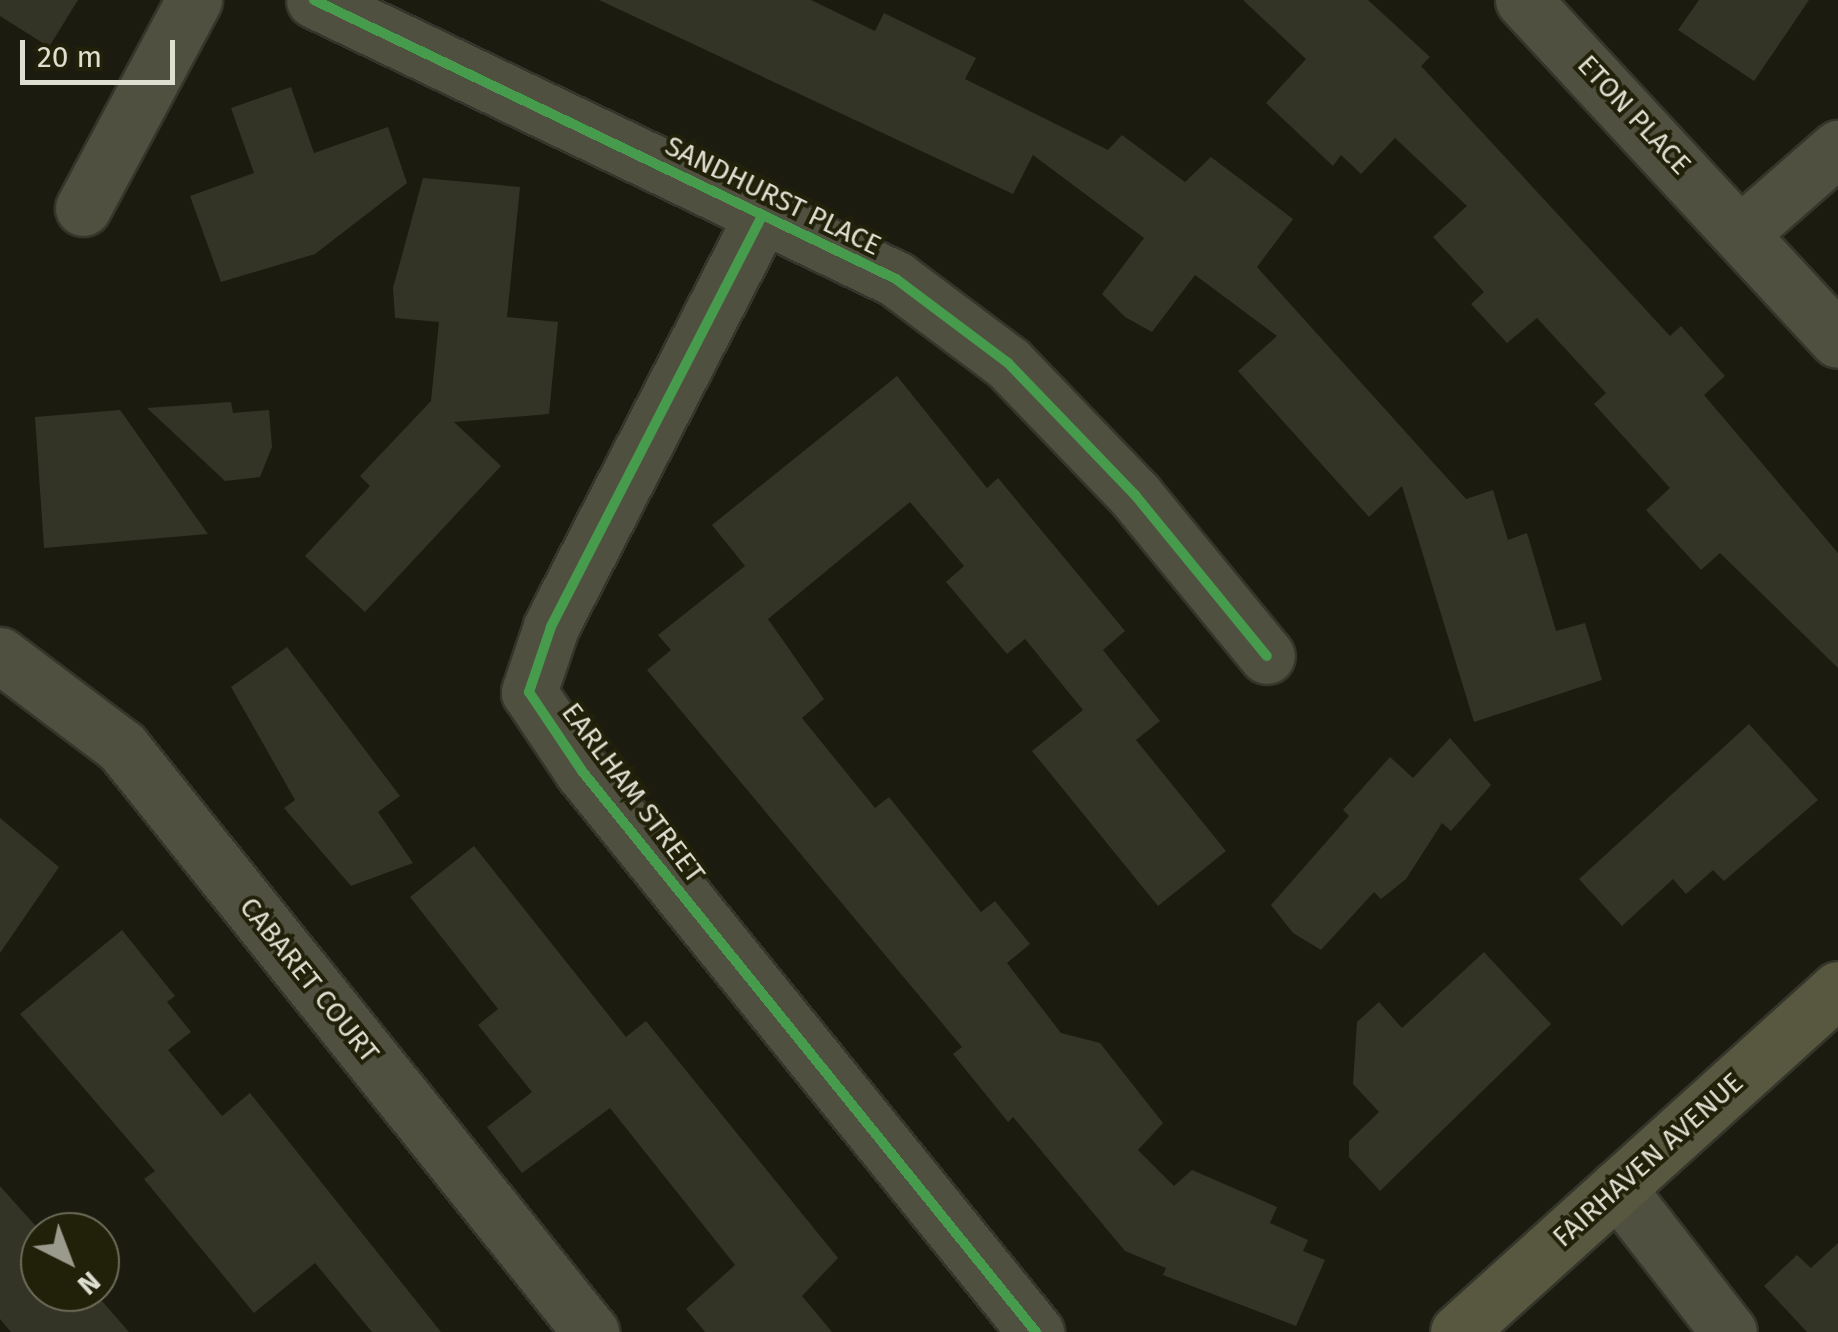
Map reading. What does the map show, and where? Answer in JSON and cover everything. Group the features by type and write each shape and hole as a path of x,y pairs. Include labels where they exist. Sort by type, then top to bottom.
{"main road":[{"name":"FAIRHAVEN AVENUE","path":"1458,1332 1838,989"}],"street":[{"path":"83,208 194,0"},
{"name":"SANDHURST PLACE","path":"314,0 896,279 1008,364 1135,494 1267,656"},
{"name":"ETON PLACE","path":"1523,0 1838,340"},
{"path":"1742,232 1838,148"},
{"name":"EARLHAM STREET","path":"762,216 551,627 529,692 582,771 1036,1332"},
{"name":"CABARET COURT","path":"0,656 122,747 591,1332"},
{"path":"1617,1188 1729,1332"}],"building":[{"path":"0,0 78,0 49,47 0,16"},
{"path":"599,0 811,0 875,31 884,13 976,58 965,79 1108,150 1122,135 1185,182 1211,157 1293,219 1257,267 1466,499 1493,490 1508,540 1527,533 1556,631 1585,623 1602,680 1474,722 1402,486 1369,517 1238,371 1277,336 1195,275 1152,332 1125,317 1102,294 1144,238 1033,155 1013,194"},
{"path":"1243,0 1368,0 1430,57 1421,66 1670,336 1681,326 1725,376 1704,395 1838,553 1838,668 1720,553 1701,570 1646,510 1670,488 1594,404 1606,393 1537,318 1507,343 1471,304 1484,292 1433,237 1467,206 1395,138 1361,174 1341,155 1333,166 1266,103 1306,59"},
{"path":"1699,0 1809,0 1754,81 1678,30"},
{"path":"291,87 314,153 388,127 407,183 315,254 221,282 190,196 254,173 231,108"},
{"path":"423,178 520,187 507,317 558,322 549,414 454,422 501,466 365,612 305,556 370,486 360,476 431,401 439,322 395,318 393,288"},
{"path":"897,376 987,488 998,478 1125,631 1103,650 1160,721 1136,740 1226,851 1158,906 1032,751 1083,710 1025,639 1007,654 946,582 964,566 910,502 768,619 824,699 802,718 875,808 889,797 981,912 995,901 1030,944 1007,963 1061,1033 1100,1043 1163,1123 1138,1150 1174,1186 1192,1170 1277,1207 1270,1223 1308,1240 1303,1251 1325,1260 1296,1326 1163,1275 1166,1268 1125,1251 1013,1117 1008,1122 953,1054 962,1047 647,670 671,650 658,635 745,566 712,525"},
{"path":"231,402 233,413 269,410 272,447 260,477 225,481 147,408"},
{"path":"120,410 208,534 44,548 35,417"},
{"path":"287,647 400,796 378,812 413,863 351,886 284,808 295,800 231,687"},
{"path":"1749,724 1818,800 1724,881 1713,870 1686,894 1673,879 1622,926 1579,879"},
{"path":"1450,738 1491,785 1451,831 1442,823 1406,879 1381,899 1374,892 1321,950 1293,933 1271,905 1349,816 1343,810 1390,757 1413,778"},
{"path":"0,818 59,867 0,953"},
{"path":"474,846 626,1037 646,1021 838,1258 802,1296 832,1332 705,1332 686,1309 735,1265 610,1108 522,1173 487,1127 532,1092 478,1025 498,1009 410,897"},
{"path":"122,930 175,996 167,1002 191,1032 168,1050 222,1116 250,1093 441,1332 372,1332 315,1263 254,1313 144,1179 155,1171 20,1014"},
{"path":"1484,952 1551,1024 1380,1191 1349,1157 1349,1141 1379,1112 1353,1084 1357,1022 1379,1002 1402,1028"},
{"path":"0,1186 23,1212 20,1212 20,1312 112,1312 129,1332 11,1332 0,1319"},
{"path":"1838,1243 1838,1332 1807,1332 1764,1286 1797,1255 1811,1268"}],"cycle path":[{"path":"314,0 896,279 1008,363 1135,495 1267,656"},
{"path":"762,216 551,627 529,692 582,771 1036,1332"}]}
